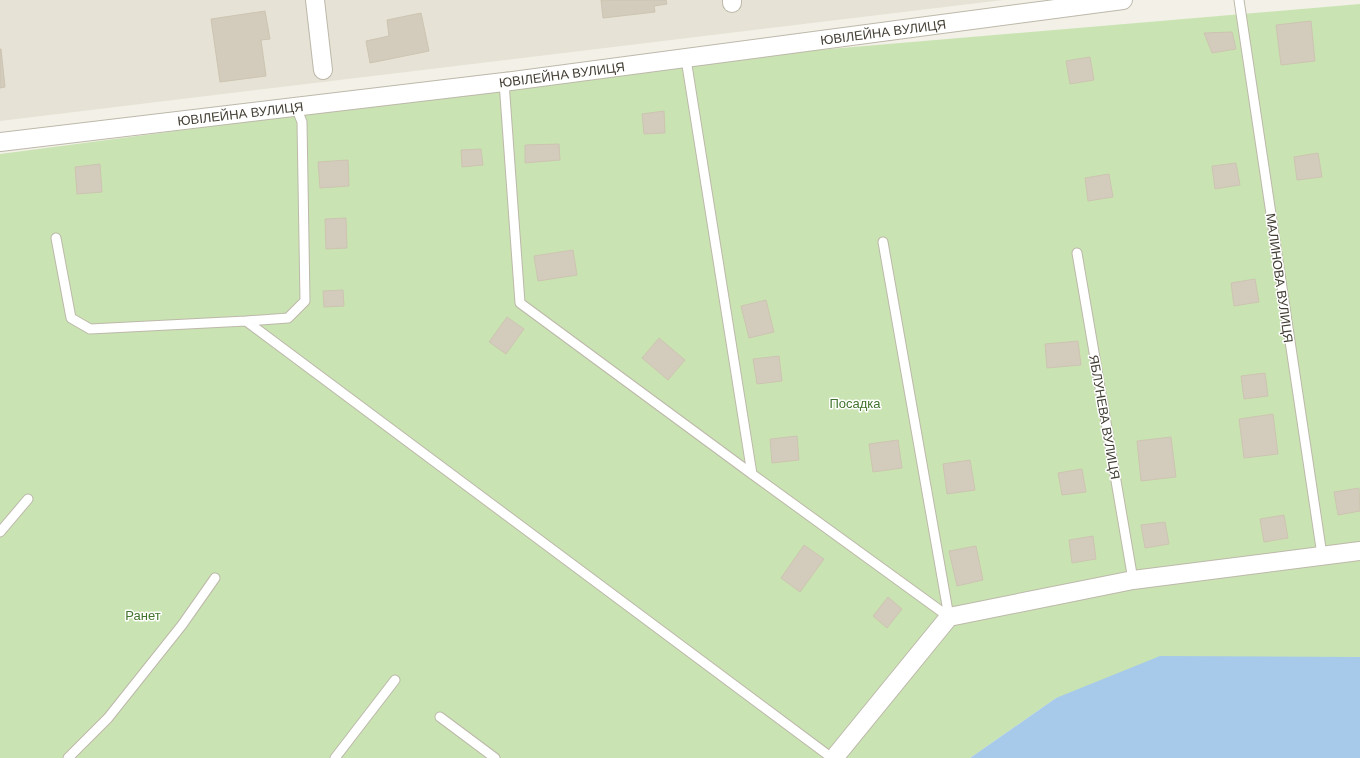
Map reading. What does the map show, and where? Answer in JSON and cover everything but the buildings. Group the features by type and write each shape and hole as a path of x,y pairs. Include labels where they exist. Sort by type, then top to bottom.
{"street":[{"path":"315,0 323,70"},
{"name":"ЮВІЛЕЙНА ВУЛИЦЯ","path":"0,142 686,59 1114,1"},
{"path":"833,758 949,617 1133,580 1360,550"}],"lane":[{"name":"МАЛИНОВА ВУЛИЦЯ","path":"1239,0 1322,555"},
{"path":"686,59 752,474"},
{"path":"504,82 520,303 949,617"},
{"path":"56,238 71,318 90,330 288,318 306,301 302,122 296,107"},
{"path":"883,242 949,617"},
{"name":"ЯБЛУНЕВА ВУЛИЦЯ","path":"1077,254 1133,580"},
{"path":"246,321 833,758"},
{"path":"0,532 28,499"},
{"path":"68,758 108,718 182,625 215,578"},
{"path":"335,758 394,680"},
{"path":"440,717 495,758"}],"shaded area":[{"path":"0,0 1003,0 0,121"}],"green space":[{"name":"Посадка","path":"1360,4 1360,657 1254,657 1056,698 970,758 0,758 0,154 759,55"}],"water":[{"path":"1160,656 1360,657 1360,758 970,758 1056,698"}],"park label":[{"name":"Ранет","path":"143,615"}]}
